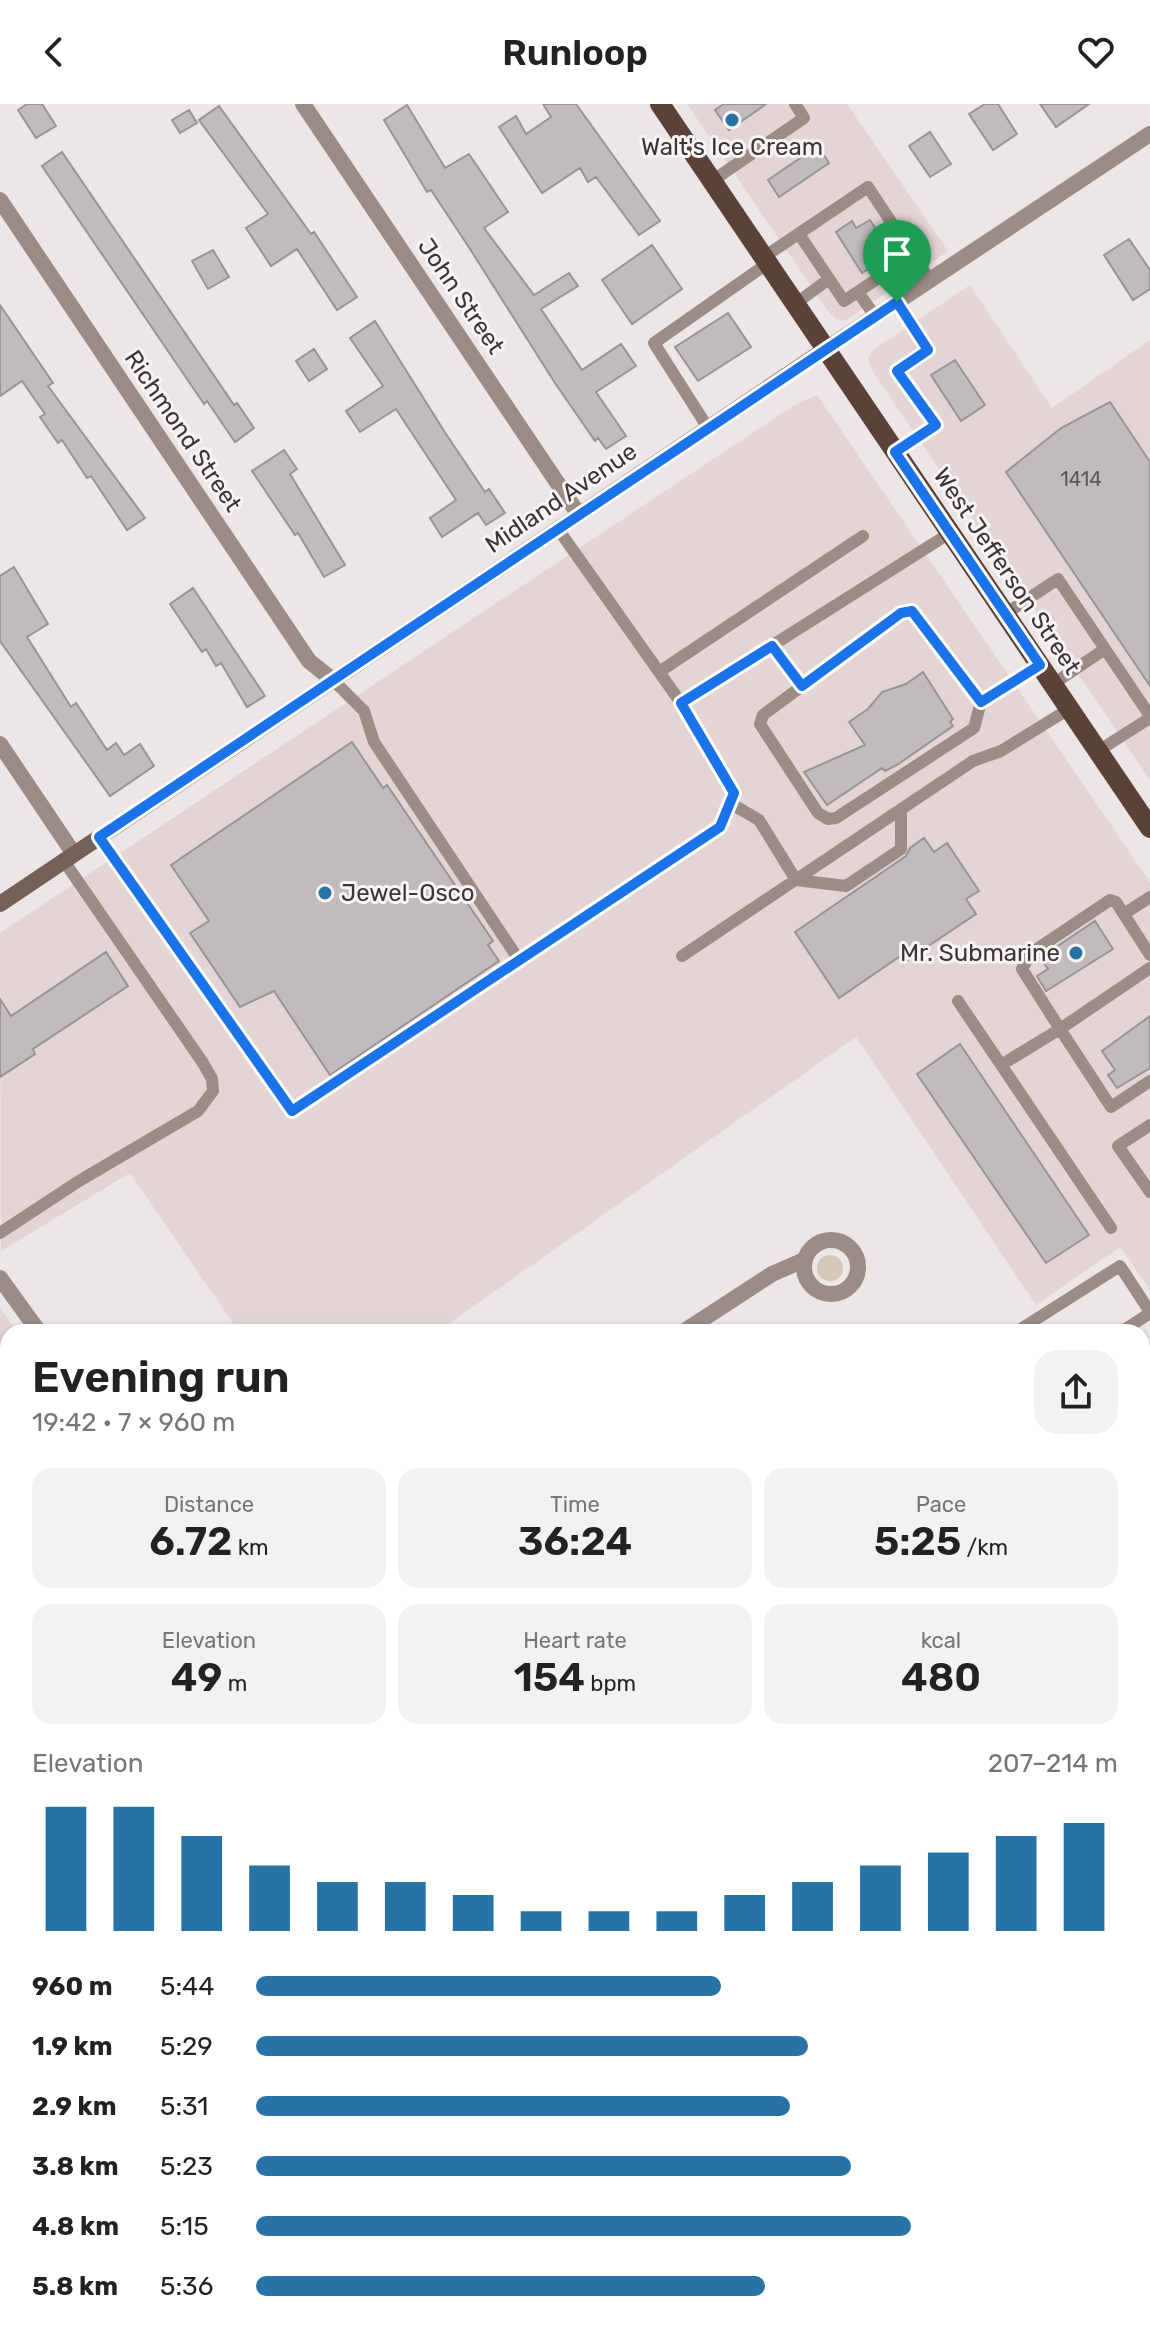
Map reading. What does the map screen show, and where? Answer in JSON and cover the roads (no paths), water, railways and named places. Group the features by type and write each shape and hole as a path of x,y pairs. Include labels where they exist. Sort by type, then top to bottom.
{"main road":[{"name":"West Jefferson Street","path":"662,105 1150,828"},
{"name":"Midland Avenue","path":"0,904 826,349"}],"street":[{"name":"John Street","path":"303,104 579,515"},
{"name":"Midland Avenue","path":"826,349 1150,134"},
{"name":"Richmond Street","path":"0,200 309,661 334,681"},
{"path":"0,744 69,857"},
{"path":"695,1324 772,1274 804,1260"},
{"path":"0,1278 33,1324"}],"lane":[{"path":"712,181 804,118 795,104"},
{"path":"708,428 654,343 799,234 868,187 930,280"},
{"path":"799,234 844,301 913,255"},
{"path":"890,271 928,350 897,371 936,425 895,452"},
{"path":"795,304 829,279"},
{"path":"858,292 875,316"},
{"path":"99,837 292,1111 720,827 734,793 681,703 558,529"},
{"path":"681,703 950,533"},
{"path":"659,672 863,536"},
{"path":"1005,614 1058,579 1150,717 1098,751"},
{"path":"981,702 912,611 901,613 802,686 763,715 760,724 818,813 828,819 836,818 974,728 981,702 1040,665"},
{"path":"772,646 802,686"},
{"path":"1053,684 1105,649"},
{"path":"334,681 364,711 374,742 519,960"},
{"path":"682,956 973,761 1001,751 1069,709"},
{"path":"730,803 759,820 796,880"},
{"path":"796,880 846,886 901,849 901,809"},
{"path":"0,1233 79,1181 198,1111 213,1091 212,1079 203,1063 69,857"},
{"path":"1124,914 1150,897"},
{"path":"1150,955 1124,914 1110,900 1026,957 1022,969 1111,1107 1150,1081"},
{"path":"1001,1065 1150,968"},
{"path":"958,1001 1111,1228"},
{"path":"1148,1184 1118,1146 1150,1125"},
{"path":"1029,1324 1120,1266 1150,1313 1133,1324"}],"place":[{"name":"Walt's Ice Cream","path":"732,120"},
{"name":"Jewel-Osco","path":"325,893"},
{"name":"Mr. Submarine","path":"1076,953"}]}
